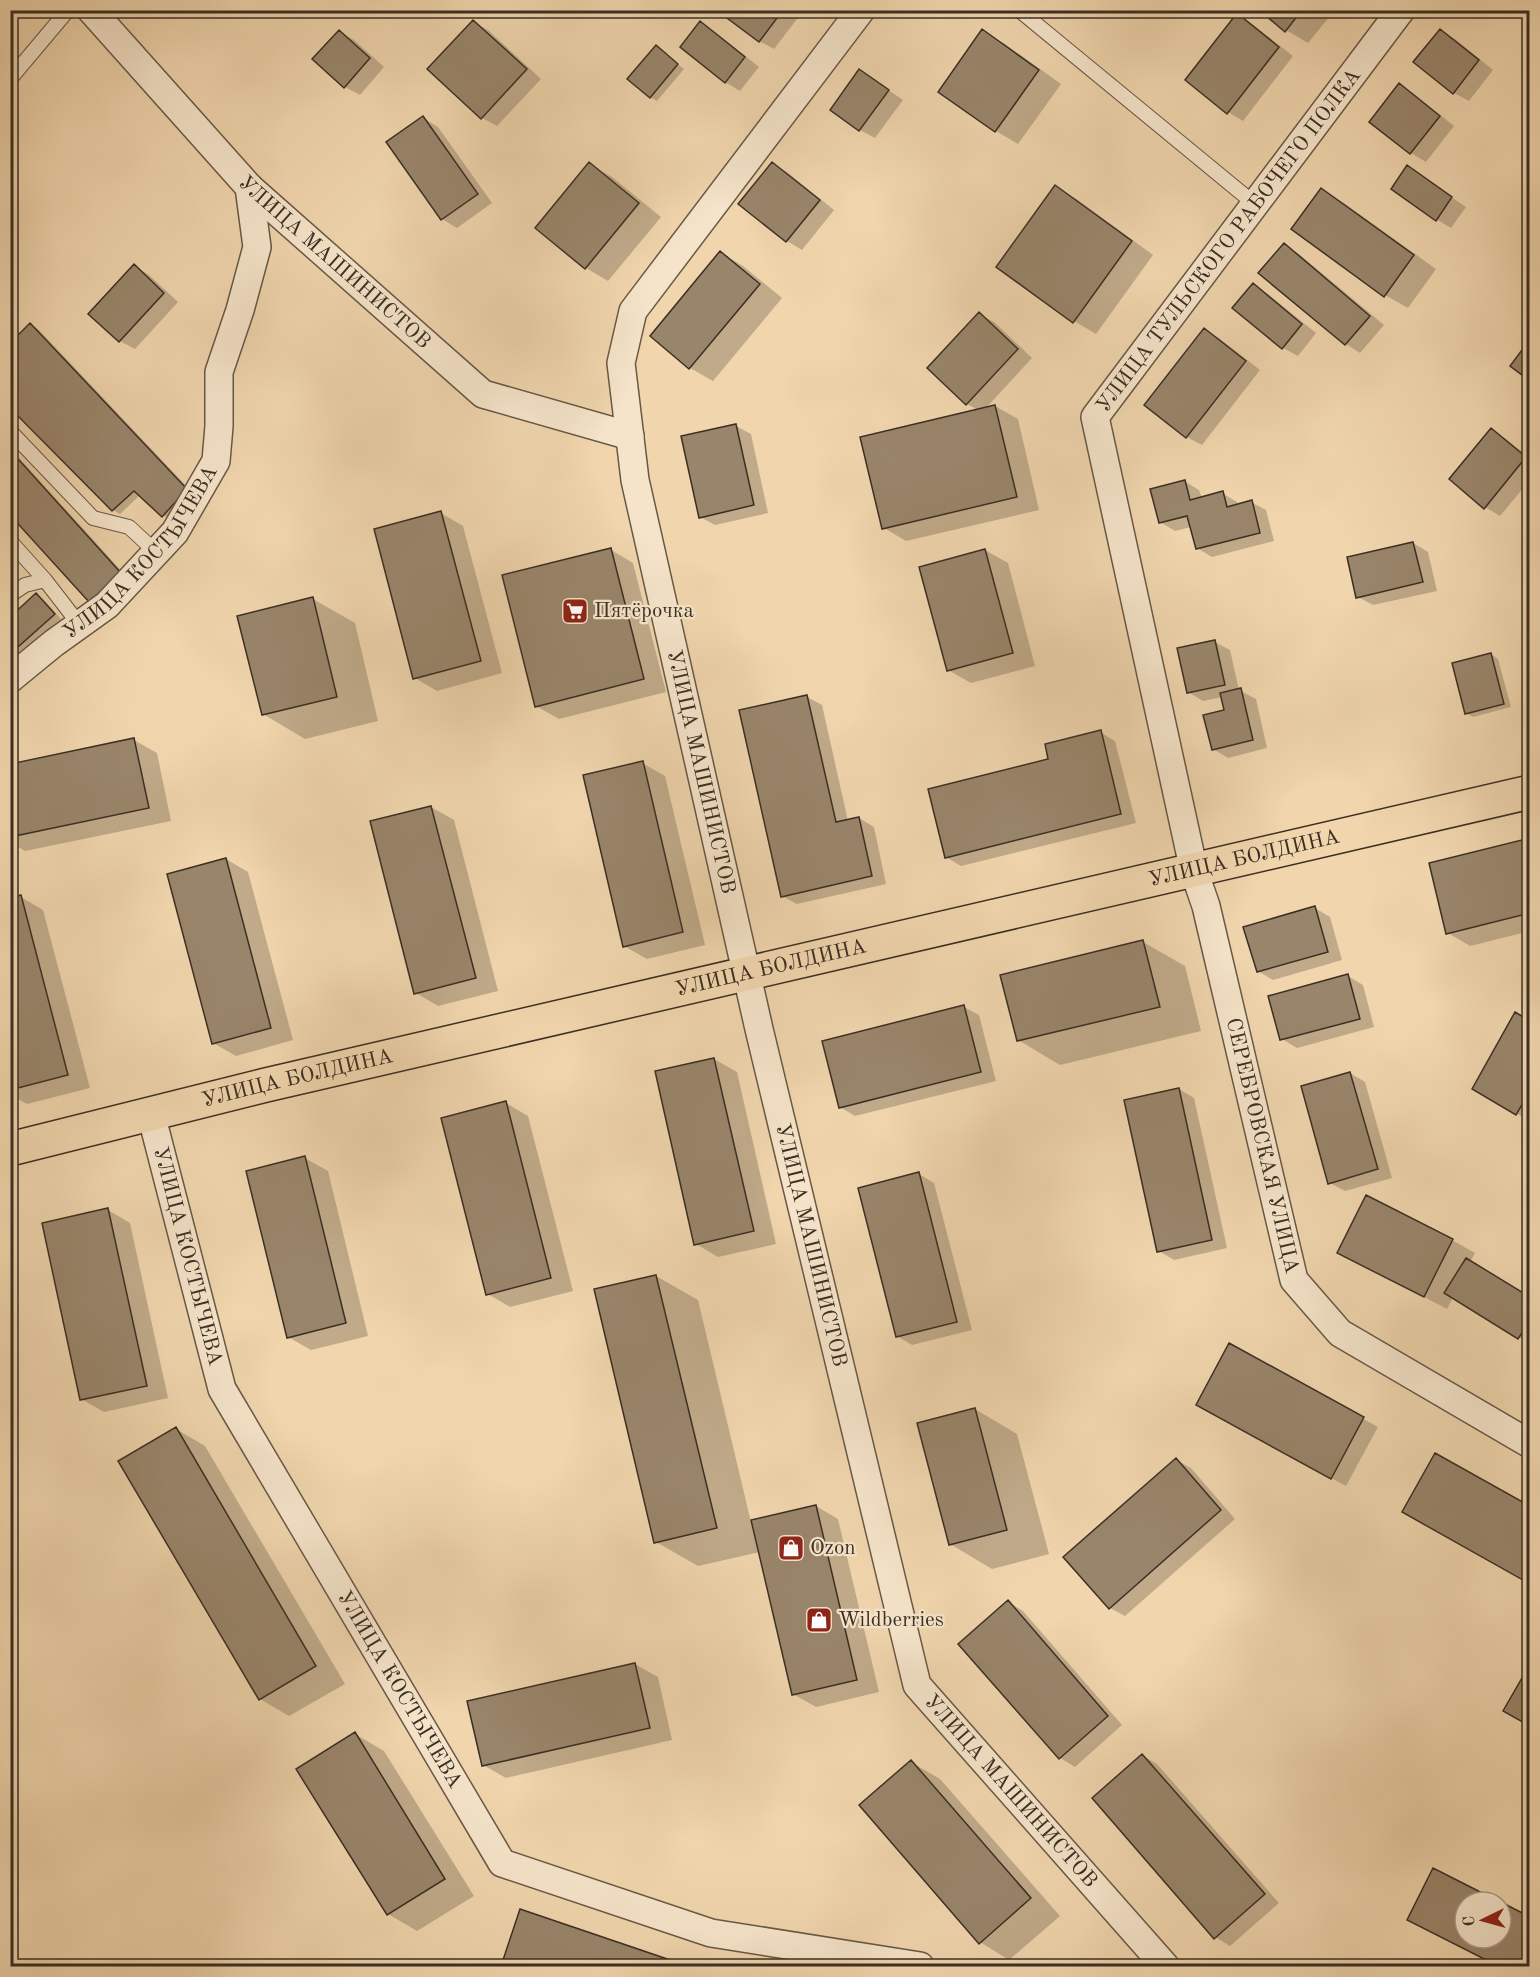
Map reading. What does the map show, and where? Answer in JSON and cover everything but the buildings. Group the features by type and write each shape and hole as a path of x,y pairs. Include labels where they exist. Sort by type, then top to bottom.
{"main road":[{"name":"УЛИЦА БОЛДИНА","path":"10,1149 266,1085 1530,792"}],"street":[{"name":"УЛИЦА МАШИНИСТОВ","path":"91,10 249,187 483,394 630,436"},
{"name":"УЛИЦА МАШИНИСТОВ","path":"861,10 633,311 621,363 635,480 746,974 917,1685 1165,1966"},
{"name":"УЛИЦА ТУЛЬСКОГО РАБОЧЕГО ПОЛКА","path":"1194,871 1095,417 1401,10"},
{"name":"УЛИЦА КОСТЫЧЕВА","path":"10,679 79,624 107,605 175,532 216,461 219,426 219,372 240,310 257,247 249,187"},
{"name":"СЕРЕБРОВСКАЯ УЛИЦА","path":"1194,871 1206,906 1294,1280 1340,1333 1530,1444"},
{"name":"УЛИЦА КОСТЫЧЕВА","path":"151,1114 222,1389 502,1863 711,1934 920,1966"}],"lane":[{"path":"10,79 68,10"},
{"path":"1019,10 1256,205"},
{"path":"10,431 93,518 129,527 156,552"},
{"path":"10,541 45,579 79,624"},
{"path":"10,595 25,585 45,579"}],"place":[{"name":"Пятёрочка","path":"575,611"},
{"name":"Ozon","path":"791,1548"},
{"name":"Wildberries","path":"819,1620"}]}
